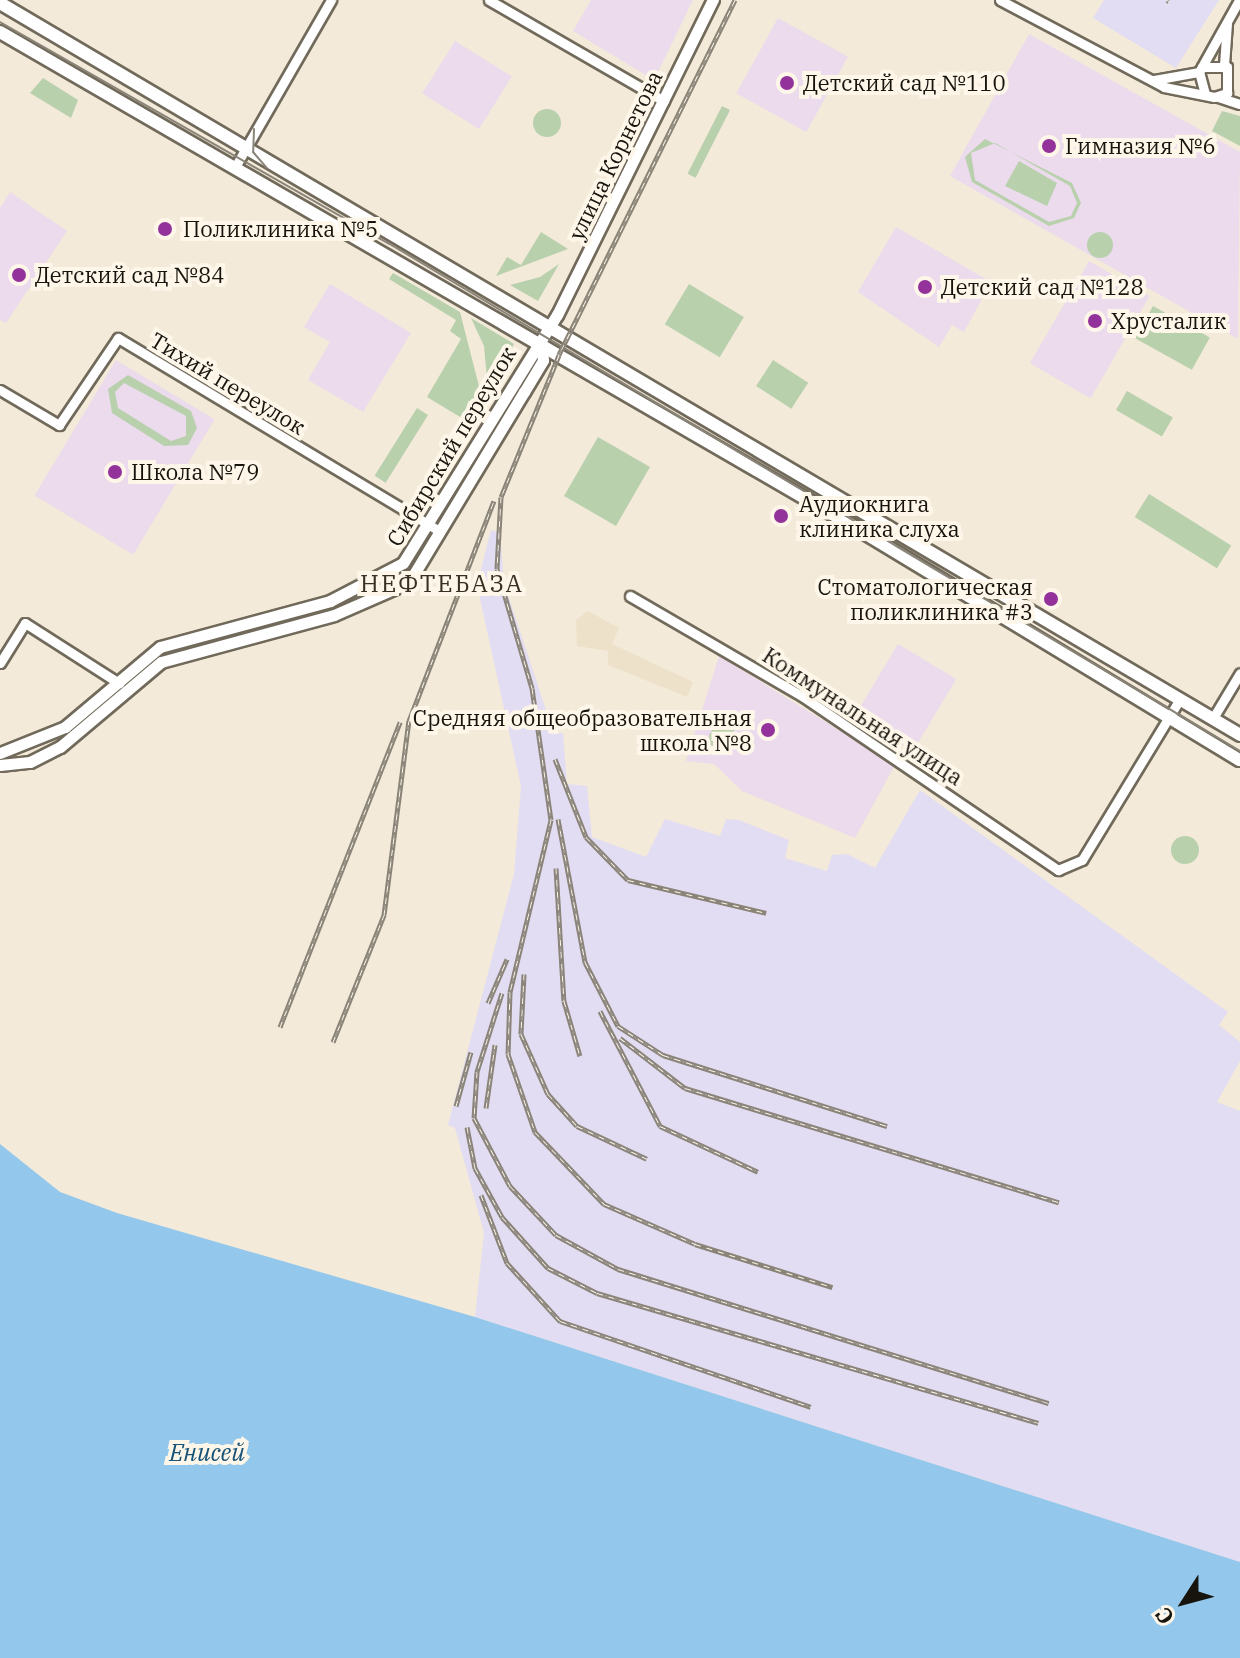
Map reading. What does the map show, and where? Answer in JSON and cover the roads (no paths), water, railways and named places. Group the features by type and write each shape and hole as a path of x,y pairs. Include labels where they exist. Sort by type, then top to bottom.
{"highway":[{"path":"0,3 248,141 551,327 1240,735"},
{"path":"0,32 541,344 1240,760"}],"main road":[{"name":"улица Корнетова","path":"541,344 713,0"},
{"name":"Сибирский переулок","path":"0,753 65,727 152,653 184,637 359,590 403,563 541,344"},
{"name":"Сибирский переулок","path":"0,765 30,762 74,737 161,662 386,594 414,574 543,360 541,344"},
{"path":"65,727 74,737"}],"street":[{"path":"235,167 331,0"},
{"path":"489,0 664,101"},
{"path":"1000,0 1154,80 1240,104"},
{"path":"1214,97 1198,84 1201,69 1239,0"},
{"path":"1214,97 1232,84 1227,20"},
{"path":"1154,80 1201,69 1231,69"},
{"name":"Тихий переулок","path":"0,390 59,425 118,338 428,524"},
{"path":"428,524 439,531"},
{"name":"Коммунальная улица","path":"630,596 802,696 1058,870 1070,869 1169,715"},
{"path":"0,663 25,623 119,683"},
{"path":"1213,718 1240,673"},
{"path":"1169,715 1180,699"}],"water":[{"name":"Енисей","path":"0,1144 60,1192 117,1213 475,1317 1240,1562 1240,1658 0,1658"}],"tram line":[{"path":"0,22 388,243 1240,751"},
{"path":"254,129 253,152 267,168"}],"railway":[{"path":"735,0 559,355 501,497 497,569 532,688 551,820 510,992 508,1054 535,1132 604,1204 695,1244 832,1287"},
{"path":"333,1042 384,915 409,721 494,501"},
{"path":"280,1027 400,722"},
{"path":"555,759 586,837 628,880 766,913"},
{"path":"558,819 585,962 618,1026 663,1055 887,1126"},
{"path":"556,868 564,1001 580,1056"},
{"path":"488,1003 507,959"},
{"path":"524,974 521,1034 548,1094 577,1126 647,1159"},
{"path":"502,993 477,1072 474,1118 510,1186 556,1235 618,1269 1049,1403"},
{"path":"600,1011 660,1126 758,1172"},
{"path":"620,1038 685,1088 1059,1202"},
{"path":"486,1108 495,1045"},
{"path":"456,1106 471,1052"},
{"path":"467,1127 475,1168 502,1217 548,1268 597,1293 1038,1423"},
{"path":"481,1195 507,1263 560,1321 811,1407"}],"place":[{"name":"Детский сад №110","path":"787,83"},
{"name":"Гимназия №6","path":"1049,146"},
{"name":"Поликлиника №5","path":"165,229"},
{"name":"Детский сад №84","path":"19,275"},
{"name":"Детский сад №128","path":"925,287"},
{"name":"Хрусталик","path":"1095,321"},
{"name":"Школа №79","path":"115,472"},
{"name":"Аудиокнига клиника слуха","path":"781,516"},
{"name":"Стоматологическая поликлиника #3","path":"1051,599"},
{"name":"Средняя общеобразовательная школа №8","path":"768,730"}],"district":[{"name":"НЕФТЕБАЗА","path":"442,584"}]}
